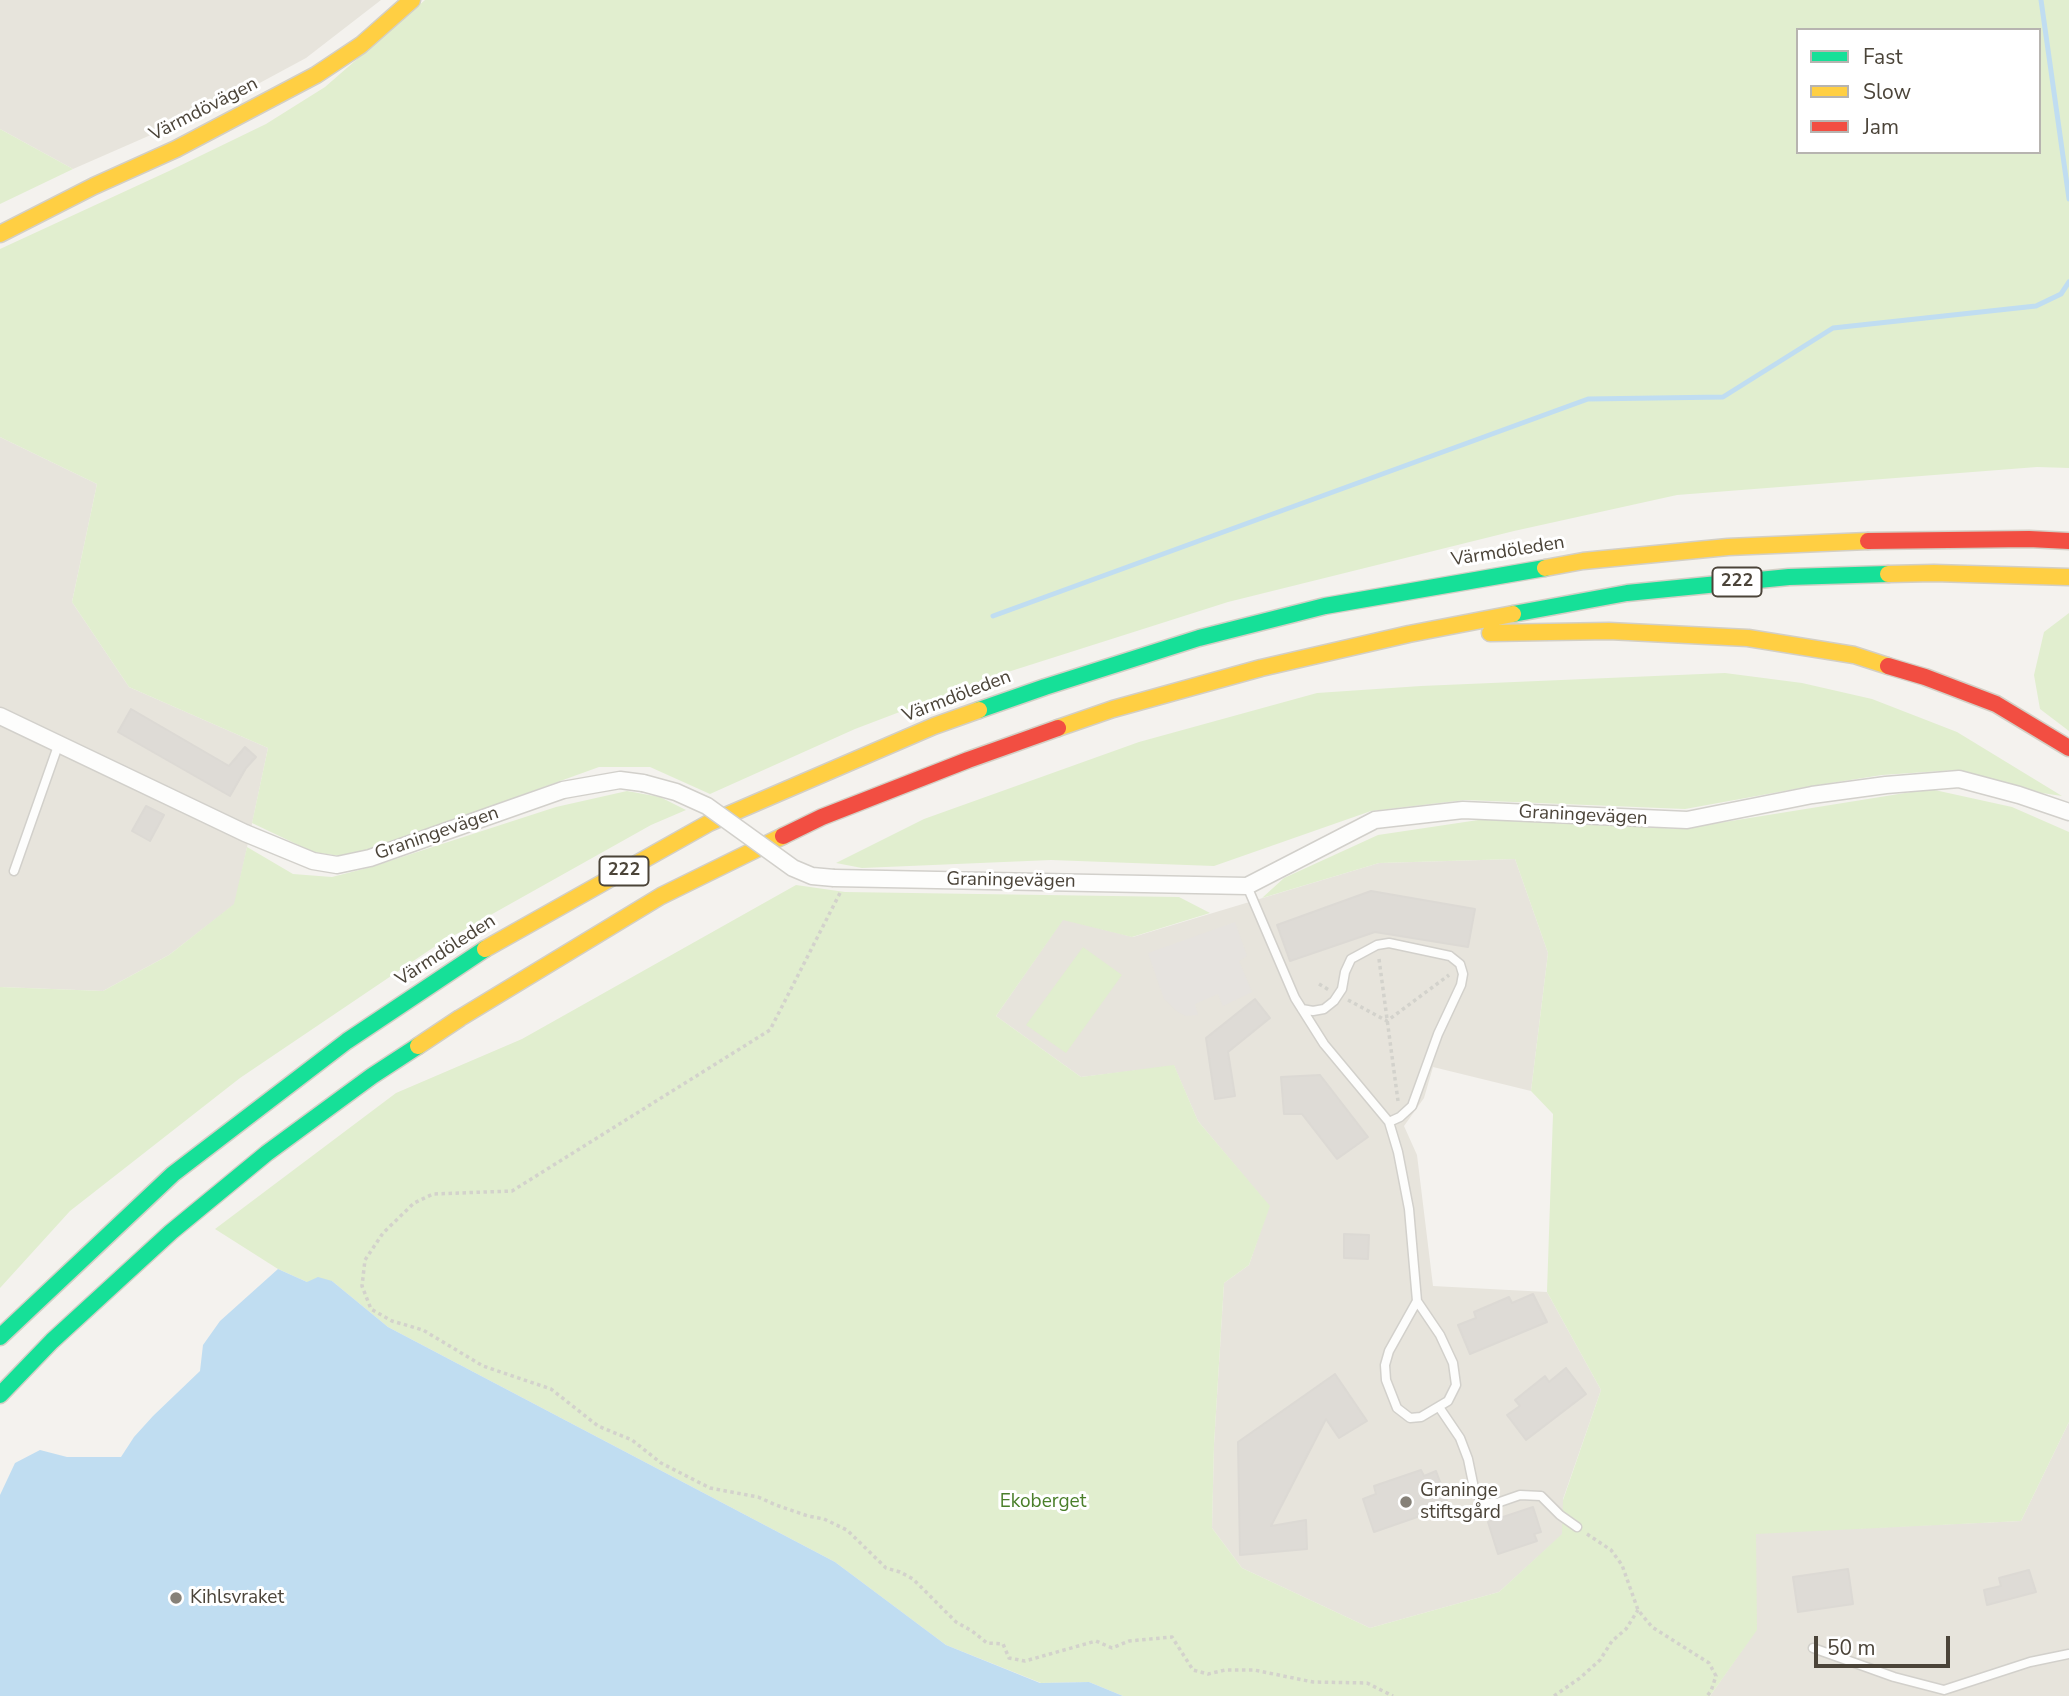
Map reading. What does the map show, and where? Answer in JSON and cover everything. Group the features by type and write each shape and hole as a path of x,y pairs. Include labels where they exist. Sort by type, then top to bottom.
{"main road":[{"name":"Värmdövägen","path":"0,234 94,186 176,149 316,75 361,45 412,0"},
{"path":"1889,540 2069,529"},
{"name":"Värmdöleden","path":"0,1337 173,1174 347,1041 488,947 709,823 934,726 1199,638 1337,604 1583,561 1728,547 1889,540 2069,541"},
{"name":"222","path":"0,1395 52,1341 171,1232 267,1153 372,1076 460,1018 661,896 822,817 981,755 1126,705 1261,668 1409,634 1627,593 1789,577 1934,573 2069,577"},
{"path":"1409,634 1609,631 1748,638 1854,655 1925,677 1996,704 2069,748"}],"street":[{"name":"Graningevägen","path":"0,716 245,833 313,861 337,865 370,858 563,790 620,780 676,792 707,806 793,868 812,876 838,877 1247,886 1375,820 1463,810 1687,820 1812,795 1959,779 2069,812"}],"lane":[{"path":"14,871 59,743"},
{"path":"1247,886 1294,998 1324,1044 1389,1122 1409,1209 1417,1301 1440,1335 1453,1363 1456,1385 1448,1401 1422,1417 1410,1418 1397,1408 1386,1380 1385,1365 1389,1351 1417,1301"},
{"path":"1302,1009 1324,1009 1334,1001 1342,989 1351,959 1377,945 1390,943 1450,956 1461,966 1461,985 1438,1034 1412,1106 1389,1122"},
{"path":"1439,1407 1460,1438 1474,1488 1485,1503 1497,1503 1520,1495 1541,1496 1577,1527"},
{"path":"1813,1648 1894,1677 1944,1690 2031,1662 2069,1654"}],"path":[{"path":"838,877 839,895 770,1030 512,1191 433,1194 414,1203 383,1233 365,1260 362,1286 371,1309 392,1321 423,1330 483,1366 551,1390 598,1426 632,1440 661,1463 710,1488 758,1497 775,1506 808,1517 824,1519 847,1530 886,1567 913,1579 956,1622 972,1630 986,1643 1003,1644 1009,1658 1025,1661 1096,1641 1112,1648 1129,1641 1172,1637 1193,1670 1208,1674 1225,1670 1254,1670 1313,1682 1367,1683 1393,1696"},
{"path":"1377,945 1400,1116"},
{"path":"1387,1021 1461,966"},
{"path":"1319,984 1387,1021"},
{"path":"1577,1527 1611,1550 1622,1565 1638,1610 1652,1627 1709,1663 1716,1676 1707,1696"},
{"path":"1554,1696 1600,1660 1638,1610"}],"shaded area":[{"path":"0,0 381,0 306,58 217,106 73,169 0,129"},
{"path":"0,437 97,484 72,602 129,687 268,748 235,904 169,955 103,991 0,987"},
{"path":"1515,859 1548,953 1531,1091 1433,1067 1424,1098 1404,1126 1417,1155 1433,1286 1547,1292 1601,1390 1563,1499 1563,1534 1499,1592 1370,1628 1242,1568 1212,1528 1214,1444 1224,1283 1249,1265 1269,1206 1198,1121 1174,1066 1081,1077 996,1016 1063,919 1133,937 1379,863"},
{"path":"1235,922 1247,956 1239,961 1252,992 1223,1006 1218,994 1195,1004 1198,1015 1186,1016 1178,1012 1164,999 1148,953"},
{"path":"2069,1422 2069,1696 1710,1696 1756,1630 1756,1533 2021,1521"}],"green space":[{"path":"425,0 2069,0 2069,468 2037,467 1677,495 1514,531 1228,602 989,678 855,729 710,794 650,767 599,767 367,851 340,856 313,852 252,823 268,748 129,687 72,602 97,484 0,437 0,249 266,124 325,87"},
{"path":"0,129 73,169 0,204"},
{"path":"2069,613 2069,731 2040,709 2034,675 2044,632"},
{"path":"1725,673 1802,683 1872,699 1957,732 2062,796 2022,790 1956,770 1882,775 1685,809 1465,800 1371,811 1214,866 1051,860 862,868 836,863 924,819 1139,742 1317,693"},
{"name":"Ekoberget","path":"1930,789 2012,807 2069,832 2069,1422 2021,1521 1756,1534 1757,1630 1710,1696 1123,1696 1089,1682 1041,1683 946,1645 835,1562 388,1327 332,1281 307,1282 278,1269 215,1229 396,1093 522,1039 796,885 845,892 1179,897 1210,913 1132,937 1063,920 996,1016 1081,1077 1174,1065 1198,1121 1270,1206 1249,1265 1224,1283 1214,1444 1212,1528 1242,1568 1370,1628 1499,1592 1562,1534 1563,1500 1601,1390 1547,1292 1553,1114 1531,1091 1548,953 1515,859 1379,863 1262,898 1284,878 1378,835 1485,819 1681,829"},
{"path":"627,791 660,797 686,810 651,825 437,945 240,1078 70,1211 0,1288 0,987 103,991 169,955 234,904 247,847 293,874 332,877 556,807"},
{"path":"1083,947 1122,975 1066,1053 1026,1025"}],"water":[{"path":"278,1269 307,1282 318,1277 332,1281 388,1327 835,1562 946,1645 1040,1683 1089,1682 1123,1696 0,1696 0,1495 15,1463 40,1450 67,1457 121,1457 153,1416 200,1371 203,1345 220,1321"}],"building":[{"path":"131,709 229,766 245,747 256,757 246,768 230,796 118,732"},
{"path":"146,806 164,815 150,841 132,831"},
{"path":"1371,891 1475,909 1468,947 1375,932 1290,961 1277,925"},
{"path":"1255,999 1270,1018 1228,1052 1235,1096 1215,1099 1206,1038"},
{"path":"1320,1075 1368,1137 1337,1159 1302,1114 1284,1114 1281,1077"},
{"path":"1344,1234 1369,1235 1368,1259 1344,1258"},
{"path":"1533,1294 1547,1322 1470,1354 1458,1325 1476,1318 1474,1312 1509,1297 1512,1303"},
{"path":"1566,1368 1586,1394 1526,1440 1507,1415 1520,1406 1515,1400 1545,1376 1549,1382"},
{"path":"1335,1374 1367,1421 1339,1438 1326,1419 1271,1526 1306,1520 1307,1549 1240,1555 1238,1442"},
{"name":"Graninge stiftsgård","path":"1421,1470 1424,1476 1436,1471 1449,1506 1374,1532 1363,1499 1376,1494 1374,1486"},
{"path":"1533,1507 1541,1532 1534,1534 1537,1541 1498,1554 1488,1522"},
{"path":"1848,1569 1853,1604 1798,1612 1793,1577"},
{"path":"2029,1570 2036,1592 1987,1605 1984,1590 2001,1586 1999,1578"}],"waterway":[{"path":"2041,0 2069,199"},
{"path":"993,616 1588,399 1723,397 1833,328 2036,306 2061,294 2069,282"}],"traffic: fast":[{"path":"979,710 1199,638 1325,606 1545,568"},
{"path":"1513,614 1627,593 1789,577 1888,574"},
{"path":"0,1337 173,1174 347,1041 485,949"},
{"path":"0,1395 52,1341 171,1232 267,1153 372,1076 418,1046"}],"traffic: slow":[{"path":"0,234 94,186 176,149 316,75 361,45 412,0"},
{"path":"1545,568 1583,561 1728,547 1868,541"},
{"path":"1888,574 2069,577"},
{"path":"1058,728 1113,709 1261,668 1409,634 1513,614"},
{"path":"1490,633 1609,631 1748,638 1854,655 1888,666"},
{"path":"485,949 709,823 934,726 979,710"},
{"path":"418,1046 661,896 783,836"}],"traffic: jam":[{"path":"1868,541 2069,541"},
{"path":"1888,666 1996,704 2069,748"},
{"path":"783,836 822,817 1058,728"}],"place":[{"name":"Graninge stiftsgård","path":"1406,1502"},
{"name":"Kihlsvraket","path":"176,1598"}]}
